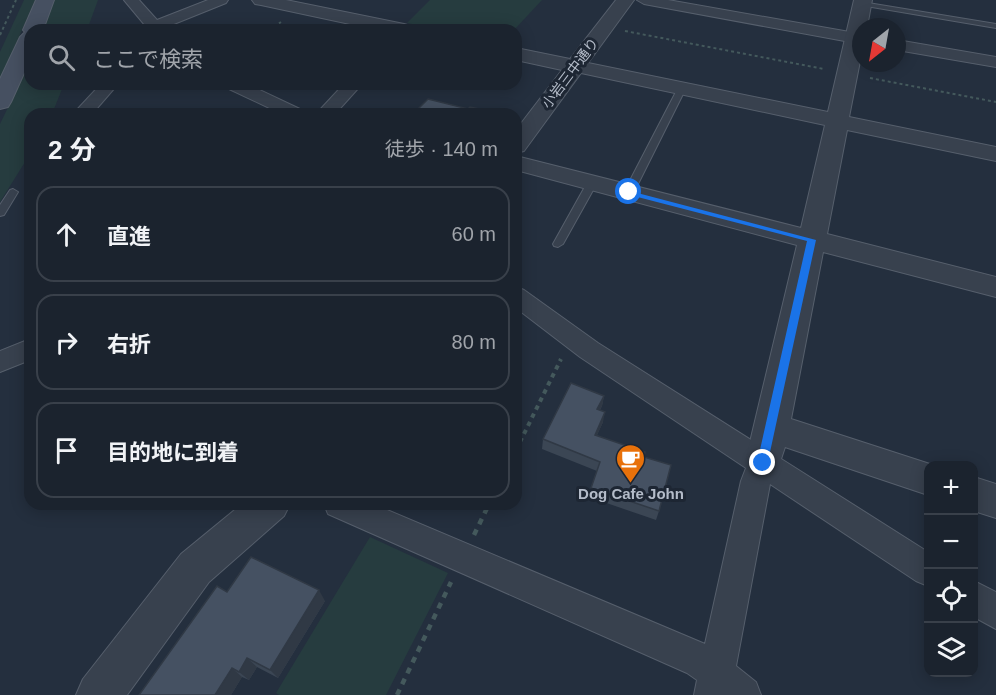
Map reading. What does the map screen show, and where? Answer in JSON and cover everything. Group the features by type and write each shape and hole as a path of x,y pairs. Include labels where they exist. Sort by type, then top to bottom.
{"main road":[{"path":"35,24 45,0"},
{"path":"0,102 24,50"}],"street":[{"path":"131,0 152,24"},
{"path":"167,24 221,0"},
{"path":"261,0 375,24"},
{"name":"小岩三中通り","path":"522,138 625,0"},
{"path":"644,0 852,37"},
{"path":"860,18 862,2"},
{"path":"906,47 996,62"},
{"path":"522,55 996,154"},
{"path":"714,683 756,481 772,428 852,60"},
{"path":"88,108 104,90"},
{"path":"246,90 283,108"},
{"path":"331,108 348,90"},
{"path":"522,165 996,287"},
{"path":"522,300 589,350 926,569"},
{"path":"0,362 24,352"},
{"path":"772,428 924,478"},
{"path":"978,495 996,501"},
{"path":"99,695 195,568 264,510"},
{"path":"353,510 700,660 714,683 743,695"},
{"path":"978,601 996,612"}],"lane":[{"path":"862,2 996,26"},
{"path":"629,192 682,88"},
{"path":"558,244 592,183"},
{"path":"0,213 13,192"}],"path":[{"path":"0,35 16,0"},
{"path":"604,27 996,102"},
{"path":"522,438 565,350"},
{"path":"397,695 486,510"}],"green space":[{"path":"24,0 35,0 0,81 0,52"},
{"path":"54,0 98,0 89,24 45,24"},
{"path":"430,0 542,0 520,24 407,23"},
{"path":"24,74 24,90 62,90 54,108 24,108 24,164 0,202 0,124"},
{"path":"370,537 448,573 386,695 279,695 276,693"}],"building":[{"path":"428,99 464,108 419,108"},
{"path":"571,383 604,396 597,409 605,412 595,435 645,452 644,457 671,465 659,511 591,488 600,462 543,439"},
{"path":"251,557 319,590 270,670 247,658 239,672 232,668 215,695 139,695 217,586 227,592"}],"place":[{"name":"Dog Cafe John","path":"631,484"}],"route":[{"path":"629,192 812,240 763,463"}]}
